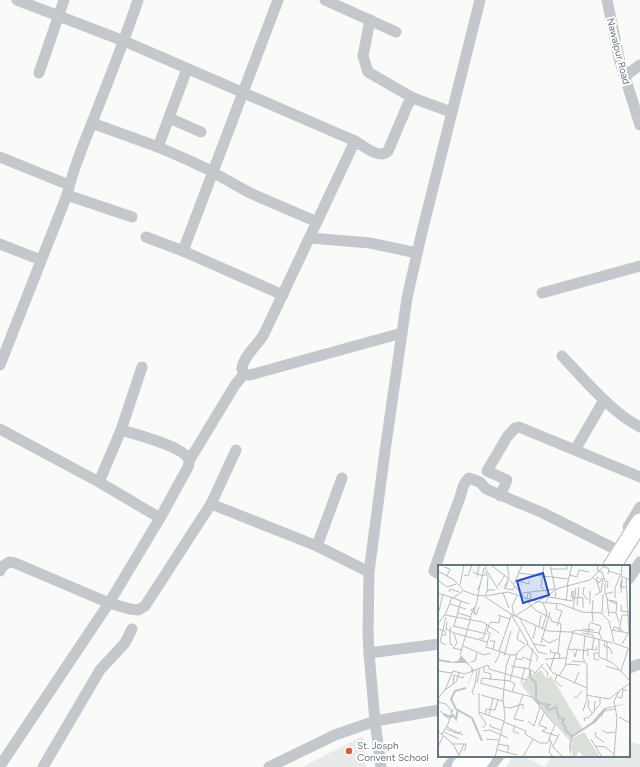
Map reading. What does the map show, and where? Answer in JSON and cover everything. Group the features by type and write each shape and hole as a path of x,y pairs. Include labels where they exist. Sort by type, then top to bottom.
{"highway":[{"path":"613,565 640,522"},
{"path":"627,565 640,543"},
{"path":"460,767 467,757"},
{"path":"476,767 483,757"}],"street":[{"path":"17,0 124,41 355,141 381,155 388,151 408,104 413,98"},
{"path":"39,73 64,0"},
{"path":"0,365 68,190 138,0"},
{"path":"183,251 278,0"},
{"path":"325,0 396,32"},
{"path":"381,767 369,653 369,572 407,298 451,112 480,0"},
{"name":"Nawalpur Road","path":"607,0 619,58 640,125"},
{"path":"370,20 363,56 368,72 413,98 451,112"},
{"path":"625,76 640,65"},
{"path":"158,147 187,69"},
{"path":"169,118 201,132"},
{"path":"92,123 158,147 213,172 264,199 317,222"},
{"path":"244,374 242,365 261,340 355,141"},
{"path":"0,157 68,190 132,217"},
{"path":"146,237 183,251 283,295"},
{"path":"310,238 370,243 417,253"},
{"path":"0,244 41,260"},
{"path":"542,293 640,266"},
{"path":"244,374 250,375 402,333"},
{"path":"562,356 604,400 632,423 640,427"},
{"path":"99,482 121,430 142,367"},
{"path":"0,766 109,603 160,518 190,461 235,385 244,374"},
{"path":"575,450 604,400"},
{"path":"500,496 507,480 487,471 507,437 515,428 519,427 640,477"},
{"path":"0,430 99,482 160,518"},
{"path":"121,430 169,446 188,457 190,461"},
{"path":"0,572 3,566 9,562 16,563 109,603 138,610 145,606 211,504 236,450"},
{"path":"317,546 342,478"},
{"path":"438,573 434,571 460,498 463,484 469,478 480,482 486,489 500,496 543,513 615,549"},
{"path":"211,504 317,546 369,572"},
{"path":"604,565 640,507"},
{"path":"630,577 640,562"},
{"path":"43,767 100,670 125,643 132,629"},
{"path":"369,653 438,644"},
{"path":"630,668 640,664"},
{"path":"269,767 335,735 375,721 438,710"},
{"path":"448,767 456,757"},
{"path":"490,767 498,757"}],"shaded area":[{"name":"St. Josph Convent School","path":"363,736 366,767 302,767"},
{"path":"630,741 640,745 640,767 545,767 551,757 630,757"},
{"path":"512,757 525,757 544,767 506,767"}],"place":[{"name":"St. Josph Convent School","path":"349,751"}]}
